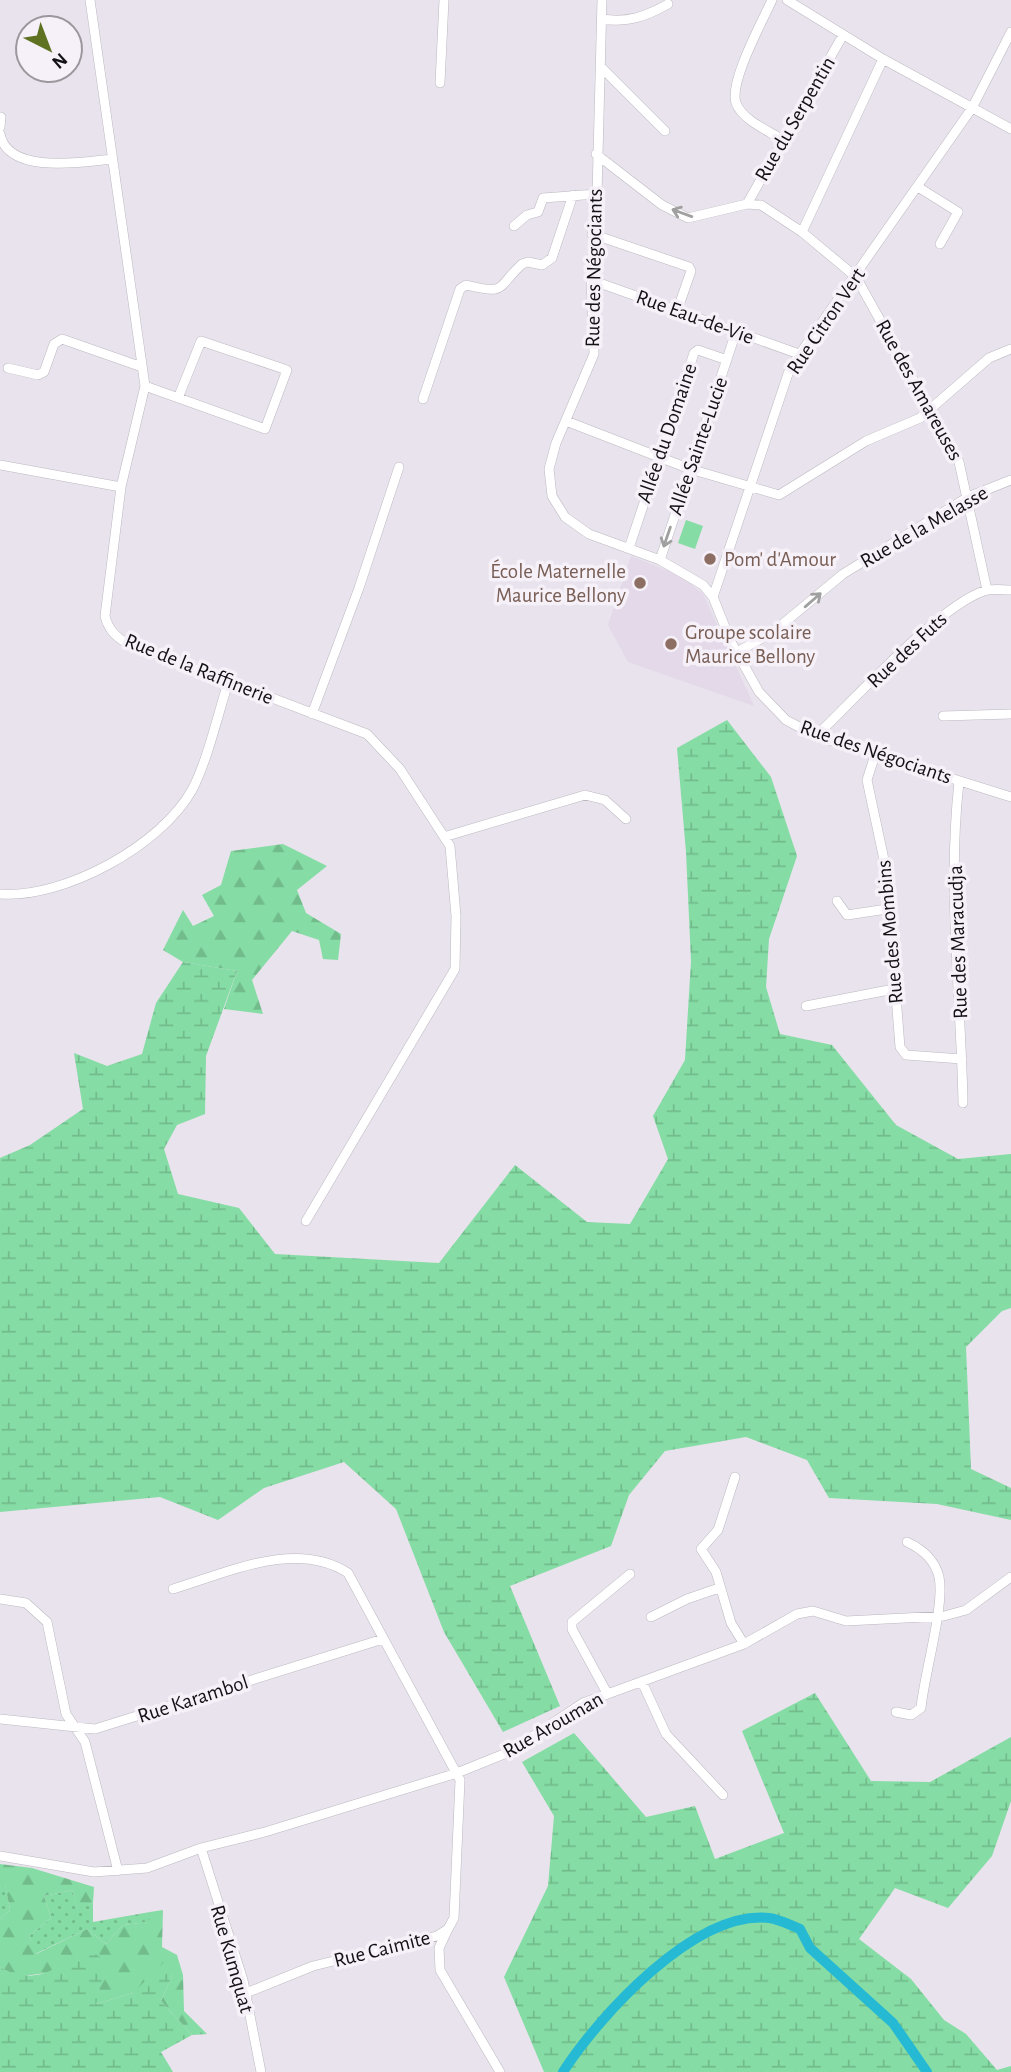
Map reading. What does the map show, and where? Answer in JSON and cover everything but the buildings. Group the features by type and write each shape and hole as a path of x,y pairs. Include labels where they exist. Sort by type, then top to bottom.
{"street":[{"name":"Rue de la Raffinerie","path":"90,0 145,386 121,487 105,616 107,624 122,641 367,734 400,768 447,836 452,855 456,916 454,969 306,1220"},
{"path":"440,83 444,0"},
{"name":"Rue des Négociants","path":"603,0 596,153 597,194 590,280 594,354 549,469 552,496 565,517 589,534 683,571 712,597 759,692 786,720 816,736 1011,797"},
{"path":"772,0 735,85 736,104 747,116 783,140"},
{"path":"787,0 883,59 1011,129"},
{"path":"602,19 624,21 643,17 667,4"},
{"name":"Rue Citron Vert","path":"712,597 790,368 972,107 1011,32"},
{"name":"Rue du Serpentin","path":"747,204 843,35"},
{"path":"802,232 883,59"},
{"path":"601,67 665,131"},
{"path":"0,134 6,148 32,162 113,159"},
{"path":"596,153 663,205 688,218 747,204 761,205 802,232 856,277"},
{"path":"918,187 958,212 940,244"},
{"path":"514,226 527,215 538,212 543,198 597,194"},
{"path":"423,399 460,289 466,285 489,291 499,289 523,264 548,263 573,195"},
{"path":"593,234 691,271 677,311"},
{"name":"Rue des Amareuses","path":"856,277 959,461 987,590"},
{"name":"Rue Eau-de-Vie","path":"590,280 799,354"},
{"name":"Allée Sainte-Lucie","path":"660,560 736,332"},
{"path":"8,368 38,375 44,372 54,344 62,339 142,367"},
{"path":"145,386 178,398 265,429 287,370 201,341 178,398"},
{"path":"566,421 690,469 771,495 786,492 866,441 931,411 981,364 1011,349"},
{"name":"Allée du Domaine","path":"629,548 694,353 698,350 727,360"},
{"path":"0,465 121,487"},
{"path":"312,714 359,588 399,467"},
{"name":"Rue de la Melasse","path":"737,652 773,632 843,574 968,498 1011,480"},
{"name":"Rue des Futs","path":"816,736 940,618 967,598 987,590 1011,590"},
{"path":"0,894 18,895 55,887 84,875 150,838 176,813 192,789 228,683"},
{"path":"943,716 1011,714"},
{"name":"Rue des Mombins","path":"875,755 867,780 884,855 894,989 903,1052 906,1055 962,1059"},
{"name":"Rue des Maracudja","path":"959,782 953,877 963,1103"},
{"path":"447,836 585,795 605,800 626,819"},
{"path":"837,901 847,915 887,909"},
{"path":"806,1006 894,989"},
{"path":"735,1477 718,1530 701,1549 716,1572 731,1623 744,1644"},
{"path":"896,1712 911,1715 921,1708 941,1600 939,1576 931,1560 907,1542"},
{"path":"173,1589 283,1559 324,1561 348,1573 457,1773"},
{"path":"607,1693 572,1622 630,1574"},
{"name":"Rue Arouman","path":"0,1856 94,1872 147,1868 201,1848 265,1832 457,1773 509,1752 583,1703 744,1644 797,1614 813,1611 846,1621 936,1616 965,1610 1011,1577"},
{"path":"651,1616 719,1588"},
{"path":"0,1599 26,1603 47,1622 66,1714 85,1742 118,1871"},
{"name":"Rue Karambol","path":"0,1719 61,1724 79,1730 95,1729 383,1639"},
{"path":"642,1682 666,1734 723,1796"},
{"name":"Rue Caimite","path":"246,1993 313,1966 437,1936 448,1929 454,1918 460,1787 457,1773"},
{"name":"Rue Kumquat","path":"201,1848 246,1993 261,2072"},
{"path":"448,1929 439,1948 440,1970 500,2072"}],"shaded area":[{"name":"Groupe scolaire Maurice Bellony","path":"631,556 681,576 703,594 754,706 628,662 608,625"}],"green space":[{"path":"686,520 703,526 695,549 678,543"},
{"path":"727,720 771,777 797,856 769,939 766,987 780,1034 832,1045 896,1125 958,1159 1011,1154 1011,1308 1002,1311 966,1347 971,1469 1011,1488 1011,1520 937,1504 829,1498 807,1460 746,1437 665,1451 629,1495 611,1546 510,1586 560,1706 503,1732 444,1632 396,1509 344,1462 264,1488 218,1520 160,1497 0,1512 0,1158 30,1145 83,1109 74,1053 107,1066 142,1054 156,1003 183,962 237,971 206,1056 205,1114 177,1125 164,1149 178,1194 239,1208 275,1254 439,1263 515,1165 587,1222 630,1224 668,1159 653,1116 685,1060 691,961 686,852 677,748"},
{"path":"283,844 327,866 297,890 306,913 341,934 338,960 323,959 319,940 292,931 252,980 263,1014 224,1009 237,971 183,962 163,950 183,910 193,926 214,916 202,895 221,885 231,851"},
{"path":"815,1693 871,1781 930,1782 1011,1737 1011,1801 992,1856 948,1908 895,1888 859,1939 911,1979 944,2020 966,2034 997,2070 1011,2066 1011,2072 544,2072 504,1977 548,1886 554,1816 522,1762 574,1733 646,1817 695,1806 715,1859 784,1833 742,1731"},
{"path":"0,1864 32,1868 94,1887 93,1903 78,1910 72,1890 44,1896 51,1918 29,1936 36,1954 87,1929 106,1944 123,1925 148,1922 150,1912 163,1910 162,1947 177,1955 183,1975 184,2011 207,2034 192,2035 161,2001 173,1974 133,1993 96,2004 53,1972 17,1977 0,1967 0,1919 10,1910 5,1884 0,1883"},
{"path":"0,1883 5,1883 10,1910 0,1919"},
{"path":"72,1890 78,1909 93,1903 93,1922 150,1912 149,1922 123,1925 106,1944 87,1929 35,1954 29,1936 51,1918 44,1896"},
{"path":"86,1948 106,1961 96,2004 133,1993 164,1962 173,1974 161,2001 192,2035 161,2052 173,2072 0,2072 0,1967 24,1975 45,1973"}],"waterway":[{"path":"563,2072 600,2023 624,1997 681,1948 711,1931 740,1920 769,1918 800,1929 810,1948 893,2023 927,2072"}],"place":[{"name":"Pom' d'Amour","path":"710,559"},
{"name":"École Maternelle Maurice Bellony","path":"640,583"},
{"name":"Groupe scolaire Maurice Bellony","path":"671,644"}]}
